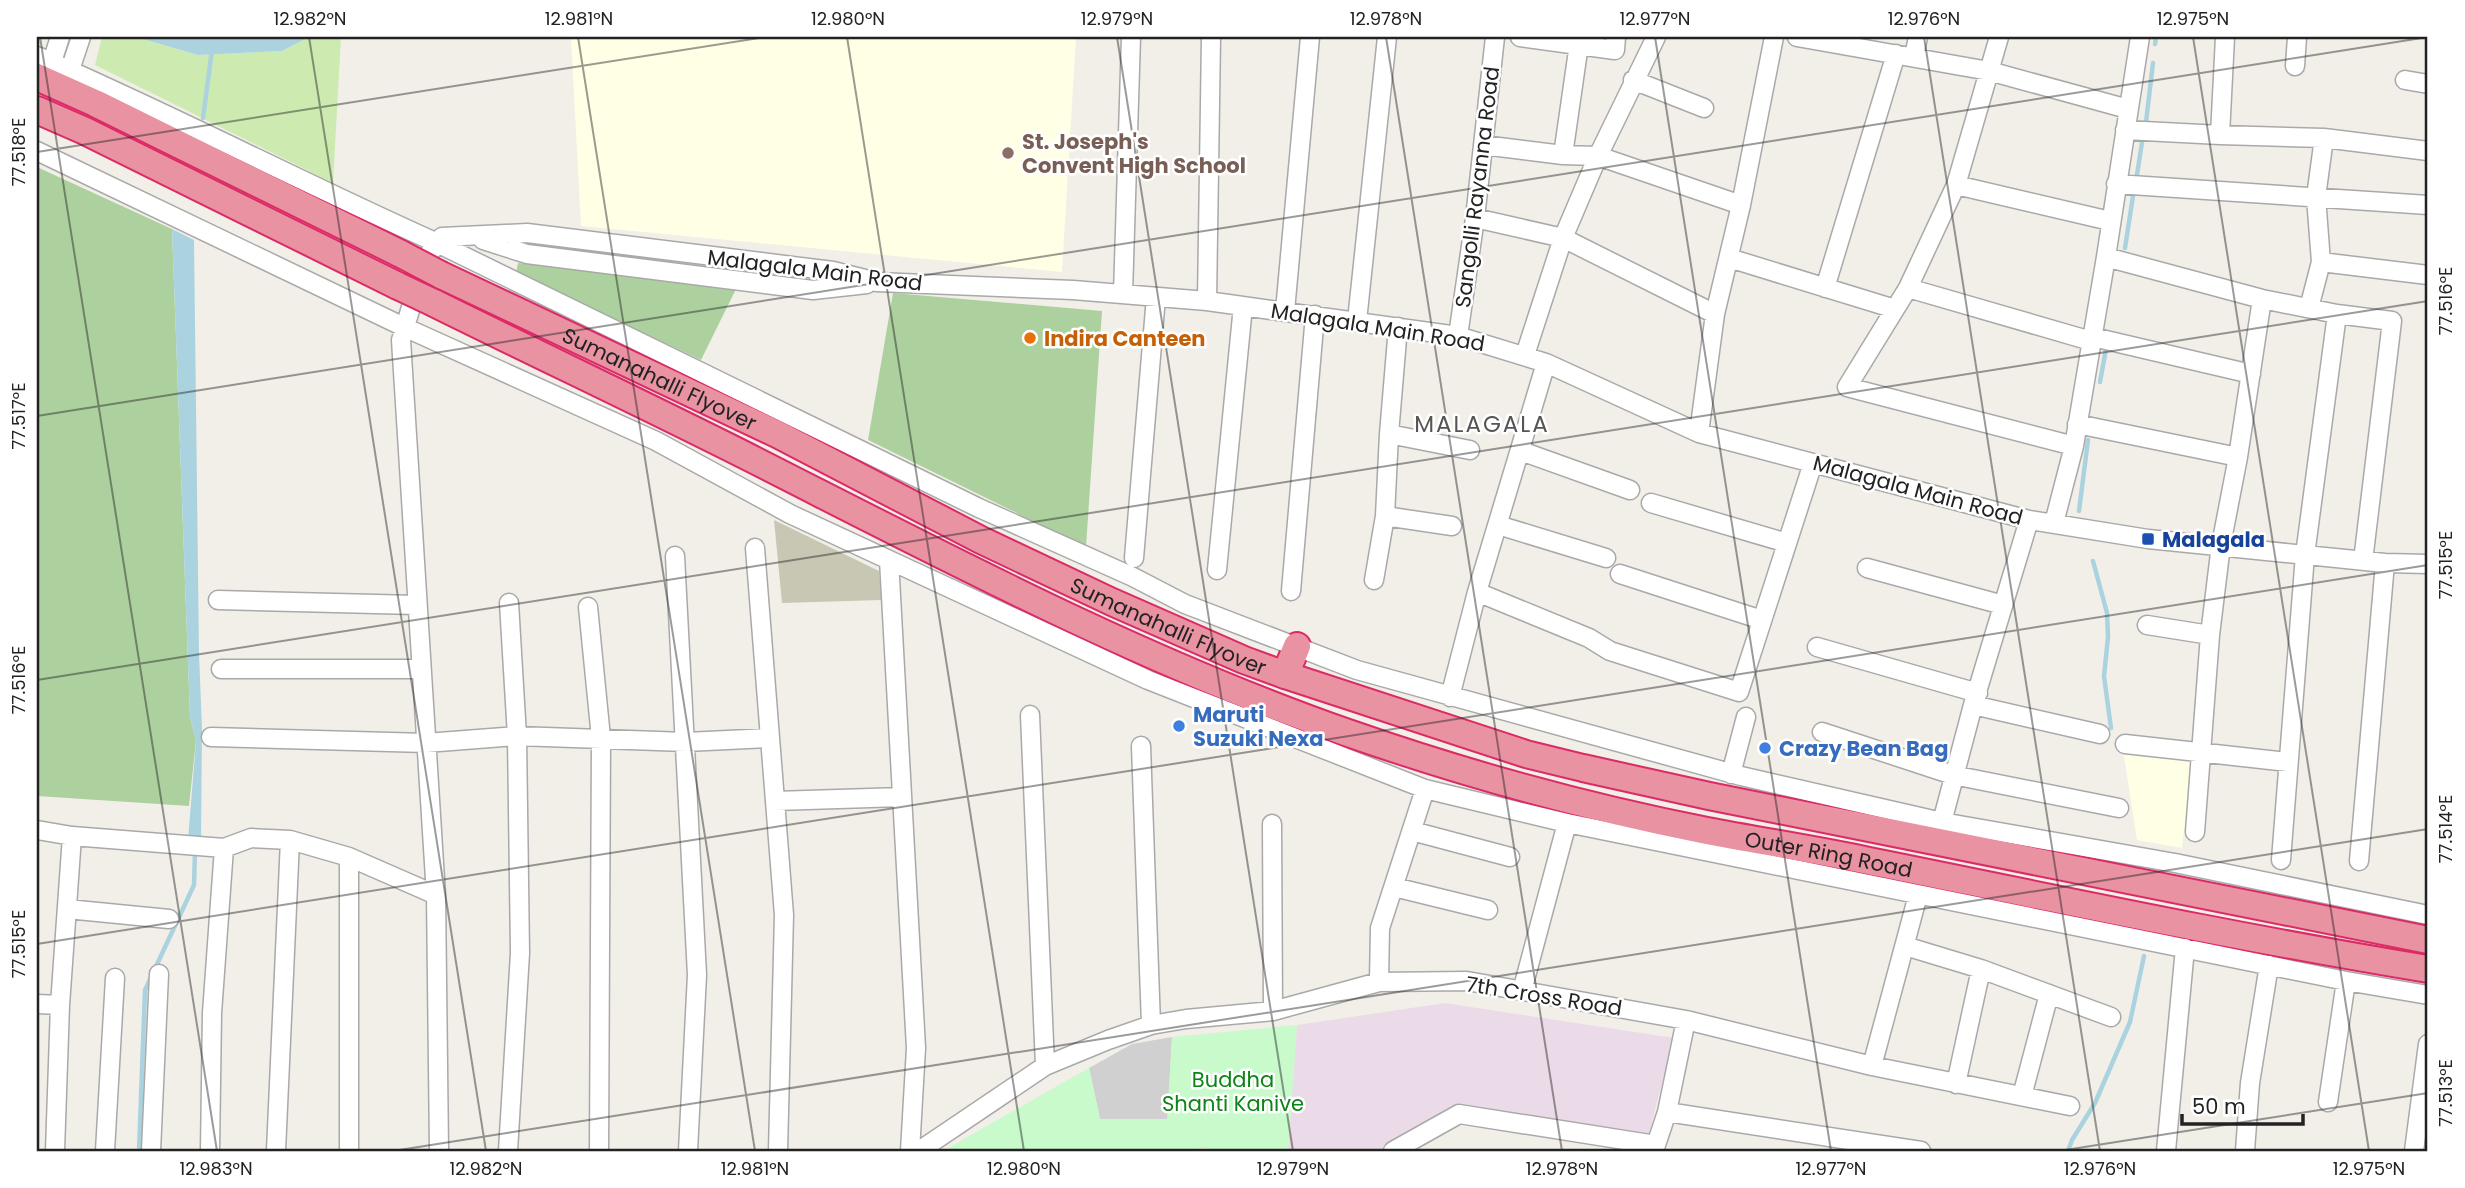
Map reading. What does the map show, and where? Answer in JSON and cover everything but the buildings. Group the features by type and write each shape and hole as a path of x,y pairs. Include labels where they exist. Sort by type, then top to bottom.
{"highway":[{"name":"Sumanahalli Flyover","path":"48,57 95,103 441,275 777,434 1017,557 1220,649 1285,675"},
{"name":"Sumanahalli Flyover","path":"37,110 753,459 923,547 1101,634 1188,672 1235,702"},
{"path":"1285,675 1297,646"},
{"name":"Outer Ring Road","path":"1285,675 1526,754 1583,768 1709,796 2426,932"},
{"name":"Outer Ring Road","path":"1235,702 1581,803 1706,831 1835,853 2159,920 2421,968"}],"street":[{"path":"72,63 80,37"},
{"path":"1123,294 1131,37"},
{"path":"1207,302 1211,37"},
{"path":"1285,311 1310,37"},
{"path":"1357,321 1387,37"},
{"name":"Sangolli Rayanna Road","path":"1458,336 1475,218 1495,37"},
{"path":"1520,37 1616,43 1644,58"},
{"path":"1525,355 1563,238 1633,80 1656,37"},
{"path":"1699,433 1715,314 1741,205 1774,37"},
{"path":"1797,37 1989,71 2129,109"},
{"path":"1825,288 1905,55 1918,37"},
{"path":"1999,37 1956,185 1908,288 1847,387 2074,446"},
{"path":"2054,523 2074,446 2140,37"},
{"path":"2220,135 2225,37"},
{"path":"2295,66 2297,37"},
{"path":"1563,155 1579,41"},
{"path":"48,57 72,63 201,131 435,242 979,508 1133,577 1185,604 1357,670 1731,774 1942,822 2175,863 2426,932"},
{"path":"1633,80 1704,108"},
{"path":"2405,80 2428,84"},
{"path":"2125,130 2324,138 2428,152"},
{"path":"2309,308 2321,262 2316,197 2324,138"},
{"path":"1483,145 1563,155 1598,156 1741,205"},
{"path":"37,150 404,327 656,441 790,514 1148,680 1235,702 1425,789 1567,822 1918,895 2428,995"},
{"path":"2116,184 2428,205"},
{"path":"1956,185 2110,221"},
{"path":"1475,218 1563,238 1715,314"},
{"name":"Malagala Main Road","path":"435,242 442,237 468,236 527,254 813,290 877,282 1123,294 1285,311 1458,336 1546,363 1699,433 2029,520 2148,539 2385,564 2428,564"},
{"path":"435,242 426,258 401,340 436,895 439,1151"},
{"path":"2106,257 2262,299 2337,314 2392,321 2363,561"},
{"path":"1729,258 1895,309"},
{"path":"2321,262 2428,275"},
{"path":"1908,288 2092,339 2250,374"},
{"path":"1134,558 1156,297"},
{"path":"2195,832 2210,635 2221,545 2238,457 2262,299"},
{"path":"1217,570 1243,306"},
{"path":"2281,860 2305,555 2337,314"},
{"path":"1291,591 1315,315"},
{"path":"1374,580 1385,516 1398,327"},
{"path":"1450,697 1477,592 1546,363"},
{"path":"2077,424 2238,457"},
{"path":"1389,434 1470,450"},
{"path":"1521,451 1630,490"},
{"path":"1477,592 1589,638 1610,651 1739,692 1813,463"},
{"path":"1651,503 1787,543"},
{"path":"1385,516 1452,526"},
{"path":"1942,822 1975,699 2029,520"},
{"path":"1498,525 1606,558"},
{"path":"755,548 784,915 778,1151"},
{"path":"675,556 697,975 688,1151"},
{"path":"889,560 916,1048 910,1151"},
{"path":"2359,861 2385,564"},
{"path":"1867,568 2003,606"},
{"path":"1619,574 1762,620"},
{"path":"218,600 416,605"},
{"path":"508,1151 520,953 517,736 509,603"},
{"path":"589,607 601,738 599,1151"},
{"path":"2147,625 2210,635"},
{"path":"1816,647 1975,699 2100,734"},
{"path":"221,669 421,669"},
{"path":"1030,715 1045,1066"},
{"path":"1731,774 1746,717"},
{"path":"1822,732 1954,775 2119,808"},
{"path":"211,737 426,743 517,736 686,742 769,738"},
{"path":"2125,744 2288,762"},
{"path":"1141,746 1152,1025"},
{"path":"1379,982 1380,928 1425,789"},
{"path":"775,801 902,797"},
{"path":"1522,991 1567,822"},
{"path":"1272,824 1273,1011"},
{"path":"37,830 72,836 224,848 251,838 290,840 349,857 436,895"},
{"path":"1412,831 1510,857"},
{"path":"55,1151 60,1005 72,836"},
{"path":"276,1151 290,840"},
{"path":"210,1151 212,1013 224,848"},
{"path":"349,857 349,1151"},
{"path":"1394,887 1488,910"},
{"path":"1872,1066 1918,895"},
{"path":"67,909 169,919"},
{"path":"1905,946 1981,969 2111,1017"},
{"path":"2166,1151 2185,948"},
{"path":"2245,1151 2250,1083 2269,965"},
{"path":"1956,1084 1981,969"},
{"path":"151,1151 159,974"},
{"path":"106,1151 115,978"},
{"name":"7th Cross Road","path":"919,1151 1045,1066 1108,1040 1152,1025 1186,1019 1273,1011 1379,982 1467,981 1686,1020 1872,1066 2070,1106"},
{"path":"2328,1101 2347,981"},
{"path":"2022,1096 2049,995"},
{"path":"37,1004 60,1005"},
{"path":"1393,1151 1459,1114 1655,1148 1667,1112 1686,1020"},
{"path":"2414,1151 2428,1044"},
{"path":"1667,1112 1824,1144 1921,1151"}],"shaded area":[{"path":"571,37 1076,37 1062,272 581,226"},
{"path":"774,520 879,571 882,600 782,603"},
{"path":"2123,750 2193,757 2182,848 2137,840"},
{"path":"1445,1003 1674,1038 1648,1136 1458,1107 1381,1151 1288,1151 1297,1025"},
{"path":"1172,1037 1168,1119 1100,1119 1089,1068 1132,1044"}],"green space":[{"path":"102,37 136,37 198,55 282,51 309,37 341,37 333,183 95,65"},
{"path":"37,167 172,229 190,717 196,741 189,806 37,796"},
{"path":"518,263 737,287 701,360 516,273"},
{"path":"893,293 1102,311 1086,547 868,440"},
{"name":"Buddha Shanti Kanive","path":"1297,1025 1288,1151 1199,1148 1198,1151 943,1151 1089,1068 1100,1119 1167,1119 1172,1037"}],"water":[{"path":"136,37 309,37 282,51 198,55"},
{"path":"172,229 194,240 202,728 201,842 188,840 196,741 190,717"}],"waterway":[{"path":"2155,44 2156,37"},
{"path":"203,118 212,50"},
{"path":"2146,122 2153,63"},
{"path":"2136,181 2143,136"},
{"path":"2125,248 2133,196"},
{"path":"2100,382 2106,349"},
{"path":"2079,511 2088,440"},
{"path":"2093,561 2107,613 2108,637 2104,676 2111,728"},
{"path":"139,1151 145,990 194,885 195,852"},
{"path":"2068,1151 2095,1103 2130,1022 2144,956"}],"place":[{"name":"St. Joseph's Convent High School","path":"1008,153"},
{"name":"Indira Canteen","path":"1030,338"},
{"name":"Malagala","path":"2148,539"},
{"name":"Maruti Suzuki Nexa","path":"1179,726"},
{"name":"Crazy Bean Bag","path":"1765,748"}],"district":[{"name":"MALAGALA","path":"1482,424"}]}
